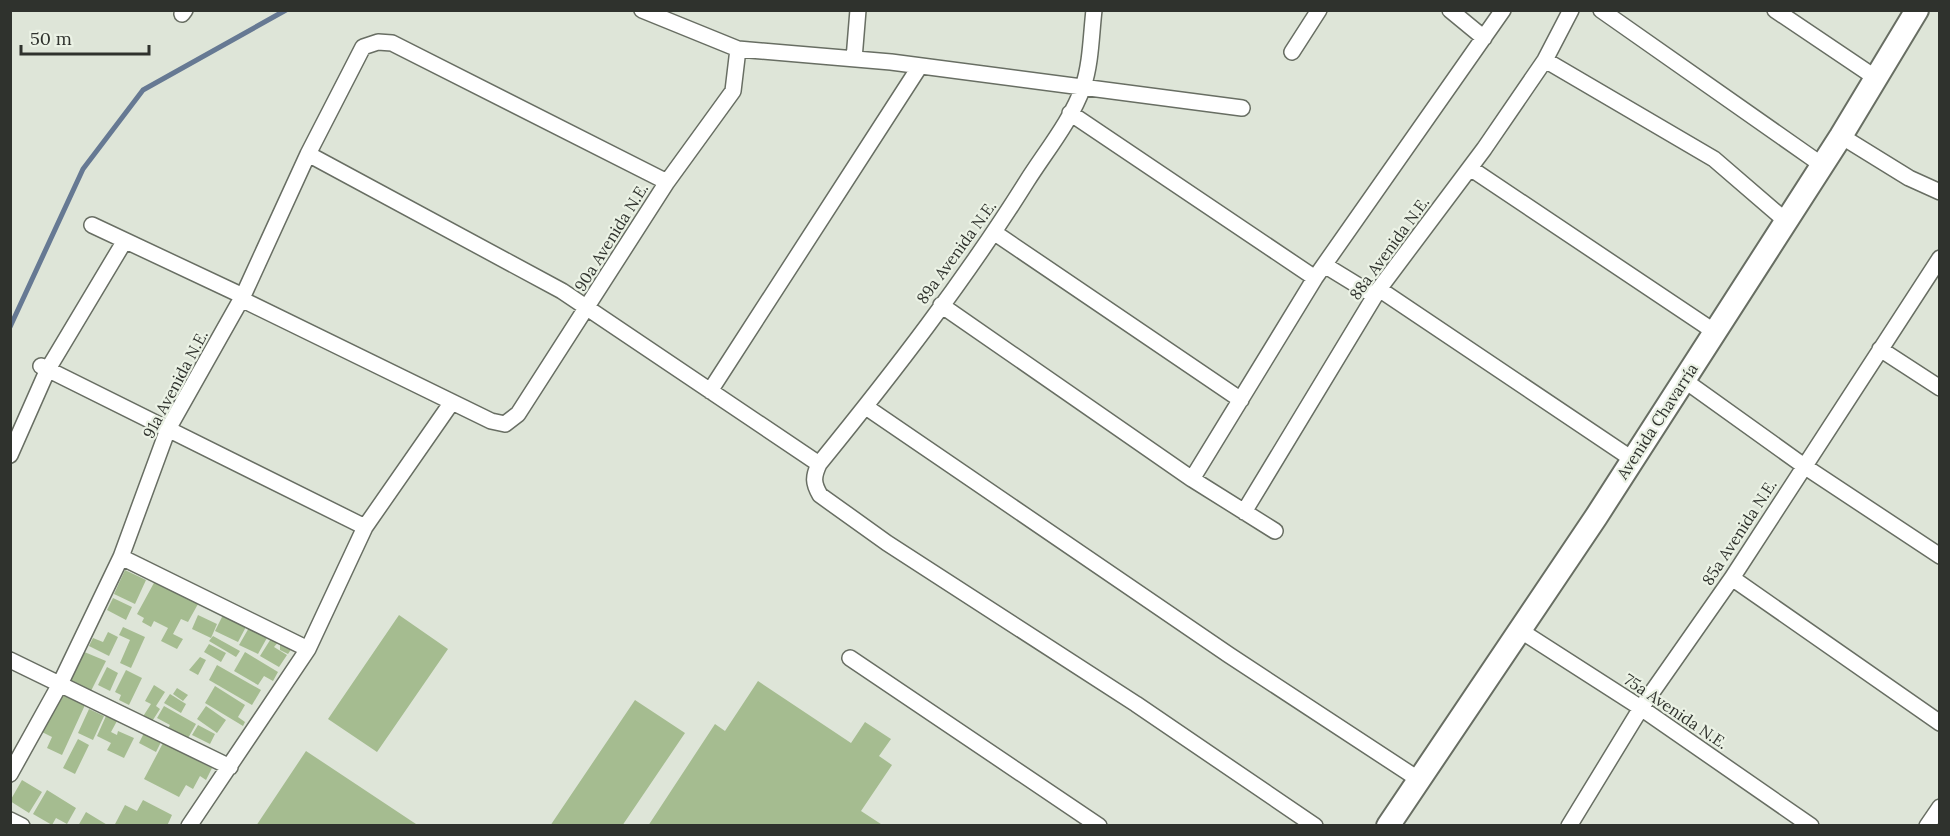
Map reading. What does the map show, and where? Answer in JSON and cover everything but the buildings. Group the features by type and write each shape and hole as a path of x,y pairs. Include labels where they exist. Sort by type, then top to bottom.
{"street":[{"path":"642,10 738,49 921,66 1242,108"},
{"path":"854,59 858,10"},
{"name":"89a Avenida N.E.","path":"819,464 866,407 995,233 1070,113 1083,87 1094,10"},
{"path":"1292,52 1319,10"},
{"path":"1450,10 1484,38"},
{"path":"1192,479 1315,278 1326,266 1503,10"},
{"name":"88a Avenida N.E.","path":"1244,512 1377,293 1470,168 1545,60 1571,10"},
{"path":"1601,10 1822,165"},
{"path":"1775,10 1876,78"},
{"name":"Avenida Chavarría","path":"1388,825 1518,629 1596,517 1841,136 1917,10"},
{"name":"91a Avenida N.E.","path":"10,774 60,684 121,557 168,429 243,296 308,154 363,47 378,42 392,44 667,182"},
{"name":"90a Avenida N.E.","path":"452,402 491,421 505,424 518,414 667,182 733,91 738,49"},
{"path":"1545,60 1714,159 1786,221"},
{"path":"710,391 921,66"},
{"path":"1070,113 1315,278"},
{"path":"1841,136 1909,178 1940,192"},
{"path":"308,154 562,291 819,464 814,475 814,485 820,495 887,543 1136,704 1315,825"},
{"path":"1470,168 1715,332"},
{"path":"92,225 243,296 241,299 452,402 365,527 308,649 189,825"},
{"path":"995,233 1241,400"},
{"path":"10,455 45,368 124,242"},
{"name":"85a Avenida N.E.","path":"1569,825 1641,708 1732,578 1940,258"},
{"path":"1326,266 1377,293 1632,459"},
{"path":"941,305 1192,479 1275,531"},
{"path":"1880,349 1940,388"},
{"path":"45,368 365,527"},
{"path":"1684,380 1804,466 1940,556"},
{"path":"866,407 1229,655 1418,779"},
{"path":"121,557 308,649"},
{"path":"1732,578 1940,723"},
{"name":"75a Avenida N.E.","path":"1518,629 1641,708 1811,825"},
{"path":"850,658 1099,825"},
{"path":"10,660 230,767"},
{"path":"1927,825 1940,807"},
{"path":"10,820 22,825"}],"waterway":[{"path":"10,327 83,169 143,90 286,10"}]}
